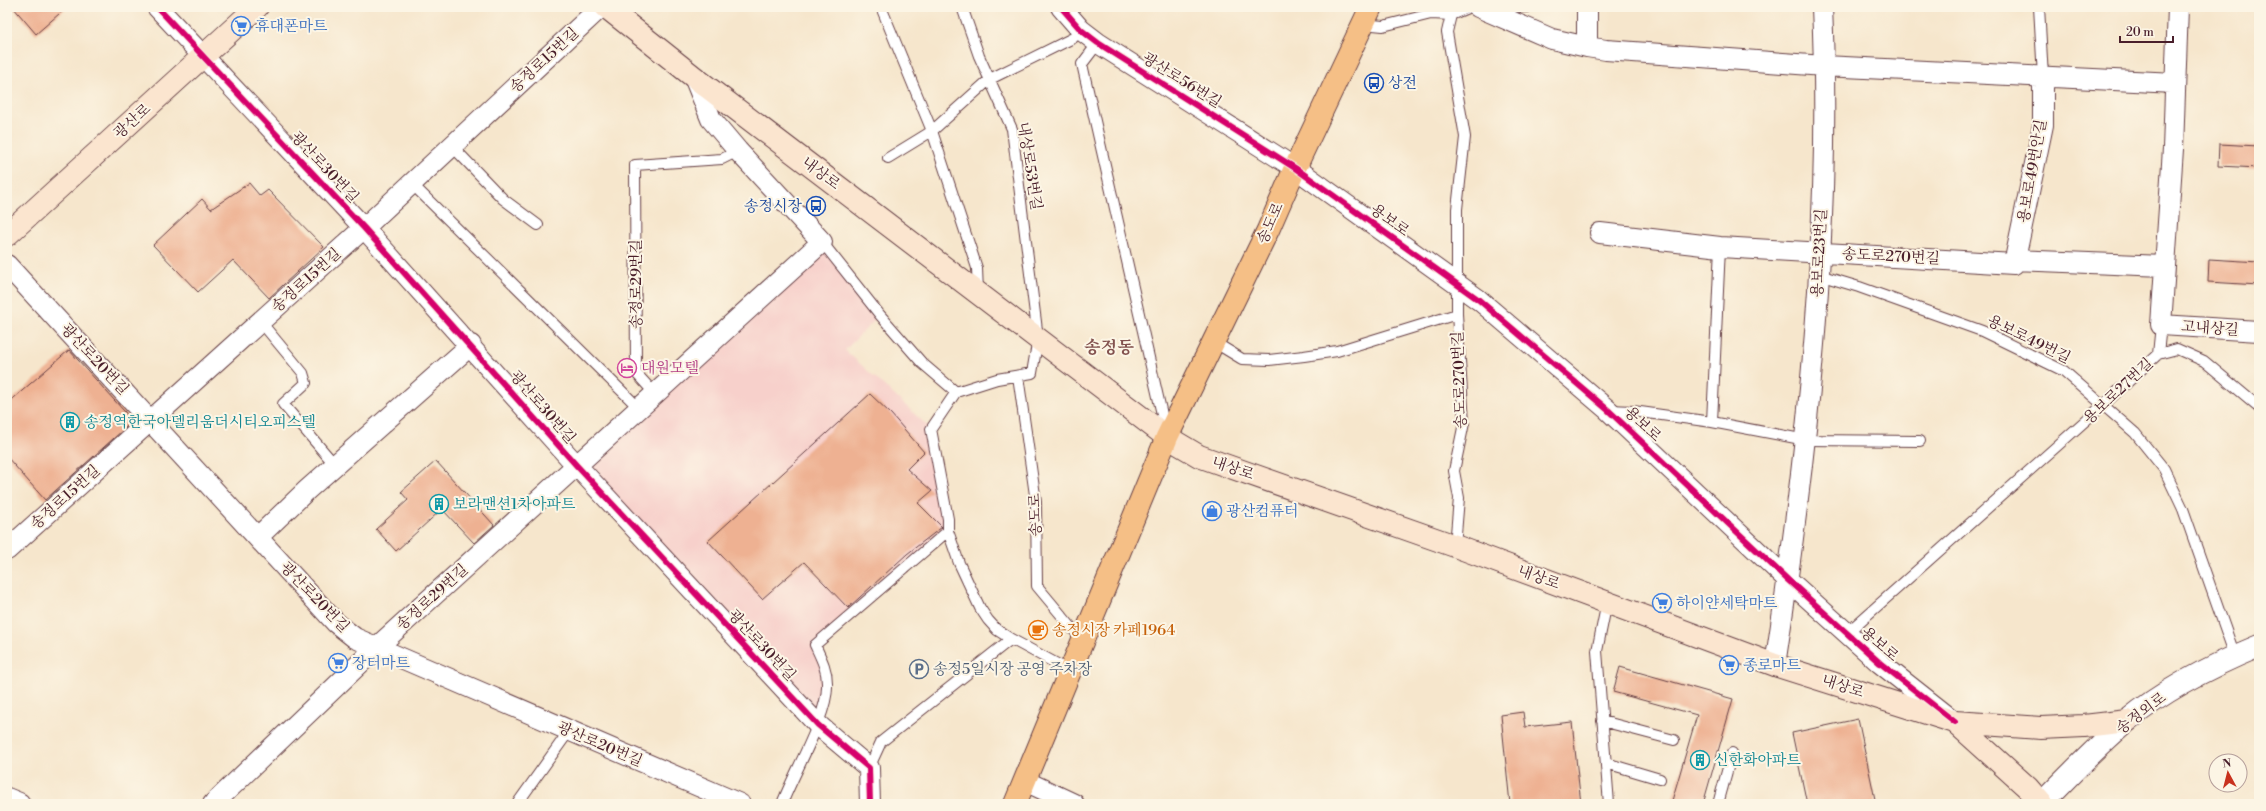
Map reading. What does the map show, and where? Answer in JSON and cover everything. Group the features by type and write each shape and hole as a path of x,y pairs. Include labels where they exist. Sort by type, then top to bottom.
{"main road":[{"name":"광산로","path":"7,235 257,7"},
{"name":"내상로","path":"606,7 694,77 1167,437 1199,456 1455,546 1776,665 1955,722 2042,804"},
{"name":"송도로","path":"1014,804 1025,781 1167,437 1268,230 1295,168 1367,15"},
{"path":"1955,722 2041,728 2084,726 2127,721"}],"street":[{"name":"광산로30번길","path":"157,7 364,228 471,345 577,466 818,725 869,768"},
{"name":"송정로15번길","path":"7,550 364,228 601,7"},
{"name":"광산로56번길","path":"1061,7 1081,30 1098,43 1295,168"},
{"path":"1478,7 1552,40 1606,50 1824,66 2175,83"},
{"path":"1586,47 1586,7 1598,7"},
{"name":"용보로23번길","path":"1776,665 1806,440 1819,275 1824,66 1822,7"},
{"name":"용보로27번길","path":"2161,325 2178,7"},
{"path":"694,77 711,119 738,151 822,242"},
{"name":"용보로49번안길","path":"2015,262 2043,125 2043,77"},
{"name":"용보로","path":"1295,168 1480,300 1608,410 1788,580 1880,663 1955,722"},
{"name":"송도로270번길","path":"1600,233 1720,247 2015,262 2164,266"},
{"name":"송정로29번길","path":"213,804 376,648 656,395 822,242"},
{"name":"광산로20번길","path":"7,265 259,536 336,623 355,638 740,804"},
{"name":"고내상길","path":"2161,325 2259,331"},
{"path":"259,536 307,490 471,345"},
{"name":"송정외로","path":"2042,804 2127,721 2161,697 2235,656 2259,646"},
{"path":"869,768 870,804"},
{"path":"1025,781 1074,804"},
{"path":"7,799 19,804"}],"lane":[{"path":"881,7 932,131 977,268 978,293"},
{"name":"내상로53번길","path":"962,7 990,79 1012,129 1038,338"},
{"path":"1367,15 1383,26 1431,14 1450,15 1470,7"},
{"path":"1500,7 1527,7"},
{"path":"2040,7 2043,77"},
{"path":"1450,15 1447,32 1465,137 1456,209 1457,284"},
{"path":"888,158 932,131 990,79 1073,38 1081,30"},
{"path":"1098,43 1082,64 1167,437"},
{"path":"452,146 503,199 538,225"},
{"name":"송정로29번길","path":"656,395 636,373 635,165 722,159 738,151"},
{"path":"412,184 640,409"},
{"path":"822,242 880,316 922,363 956,392"},
{"path":"1712,422 1720,247"},
{"name":"용보로49번길","path":"1819,275 1858,287 1982,331 2064,371 2135,433 2164,470 2171,482 2183,509 2235,656"},
{"name":"송도로270번길","path":"1455,546 1459,498 1454,471 1464,423 1457,314 1457,284"},
{"path":"1214,342 1242,359 1269,360 1304,356 1337,351 1457,314"},
{"path":"260,321 303,373 306,383 283,404 335,465"},
{"name":"용보로27번길","path":"1847,633 2103,405 2158,354 2161,325"},
{"path":"1038,338 1032,373 997,379 956,392 931,429 948,519 948,531 980,608 997,630 1070,671"},
{"path":"2158,354 2177,349 2204,361 2259,407"},
{"name":"송도로","path":"1018,376 1036,502 1037,586 1082,640"},
{"path":"1608,410 1633,410 1712,422 1806,440 1920,441"},
{"path":"782,804 792,778 818,725 827,684 825,666 815,645 948,531"},
{"path":"1607,602 1597,651 1609,804"},
{"path":"869,768 880,742 1011,639"},
{"path":"1602,721 1674,740"},
{"path":"517,804 569,731"},
{"path":"1718,804 1732,753"},
{"path":"1606,763 1660,779"}],"shaded area":[{"path":"822,242 880,315 845,350 931,429 948,531 815,645 825,666 818,725 577,466"}],"building":[{"path":"13,7 67,7 36,34"},
{"path":"2219,144 2259,146 2259,168 2218,166"},
{"path":"249,183 260,196 268,190 324,247 269,298 233,260 198,292 153,245 202,199 211,209"},
{"path":"2209,259 2259,262 2259,285 2208,282"},
{"name":"송정역한국아델리움더시티오피스텔","path":"69,350 133,421 45,500 7,457 7,404"},
{"path":"870,394 891,414 924,452 907,469 932,491 918,503 942,527 907,554 848,608 804,562 762,599 708,541"},
{"name":"보라맨션1차아파트","path":"436,461 494,525 474,543 442,509 396,551 376,529 408,500 401,492"},
{"name":"신한화아파트","path":"1620,667 1733,699 1703,804 1671,804 1697,715 1613,692"},
{"path":"1523,712 1525,727 1572,722 1581,804 1510,804 1501,715"},
{"path":"1858,719 1876,804 1807,804 1792,733"}],"cycle path":[{"path":"157,7 364,228 577,466 818,725 869,768 870,804"},
{"path":"1061,7 1081,30 1098,43 1295,168 1479,300 1608,410 1788,580 1880,663 1955,722"}],"place":[{"name":"휴대폰마트","path":"241,26"},
{"name":"상전","path":"1374,83"},
{"name":"송정시장","path":"816,206"},
{"name":"대원모텔","path":"627,368"},
{"name":"송정역한국아델리움더시티오피스텔","path":"70,422"},
{"name":"보라맨션1차아파트","path":"439,504"},
{"name":"광산컴퓨터","path":"1212,511"},
{"name":"하이얀세탁마트","path":"1662,603"},
{"name":"송정시장 카페1964","path":"1038,630"},
{"name":"장터마트","path":"338,663"},
{"name":"종로마트","path":"1729,665"},
{"name":"송정5일시장 공영 주차장","path":"919,669"},
{"name":"신한화아파트","path":"1700,760"}],"district":[{"name":"송정동","path":"1109,347"}]}
